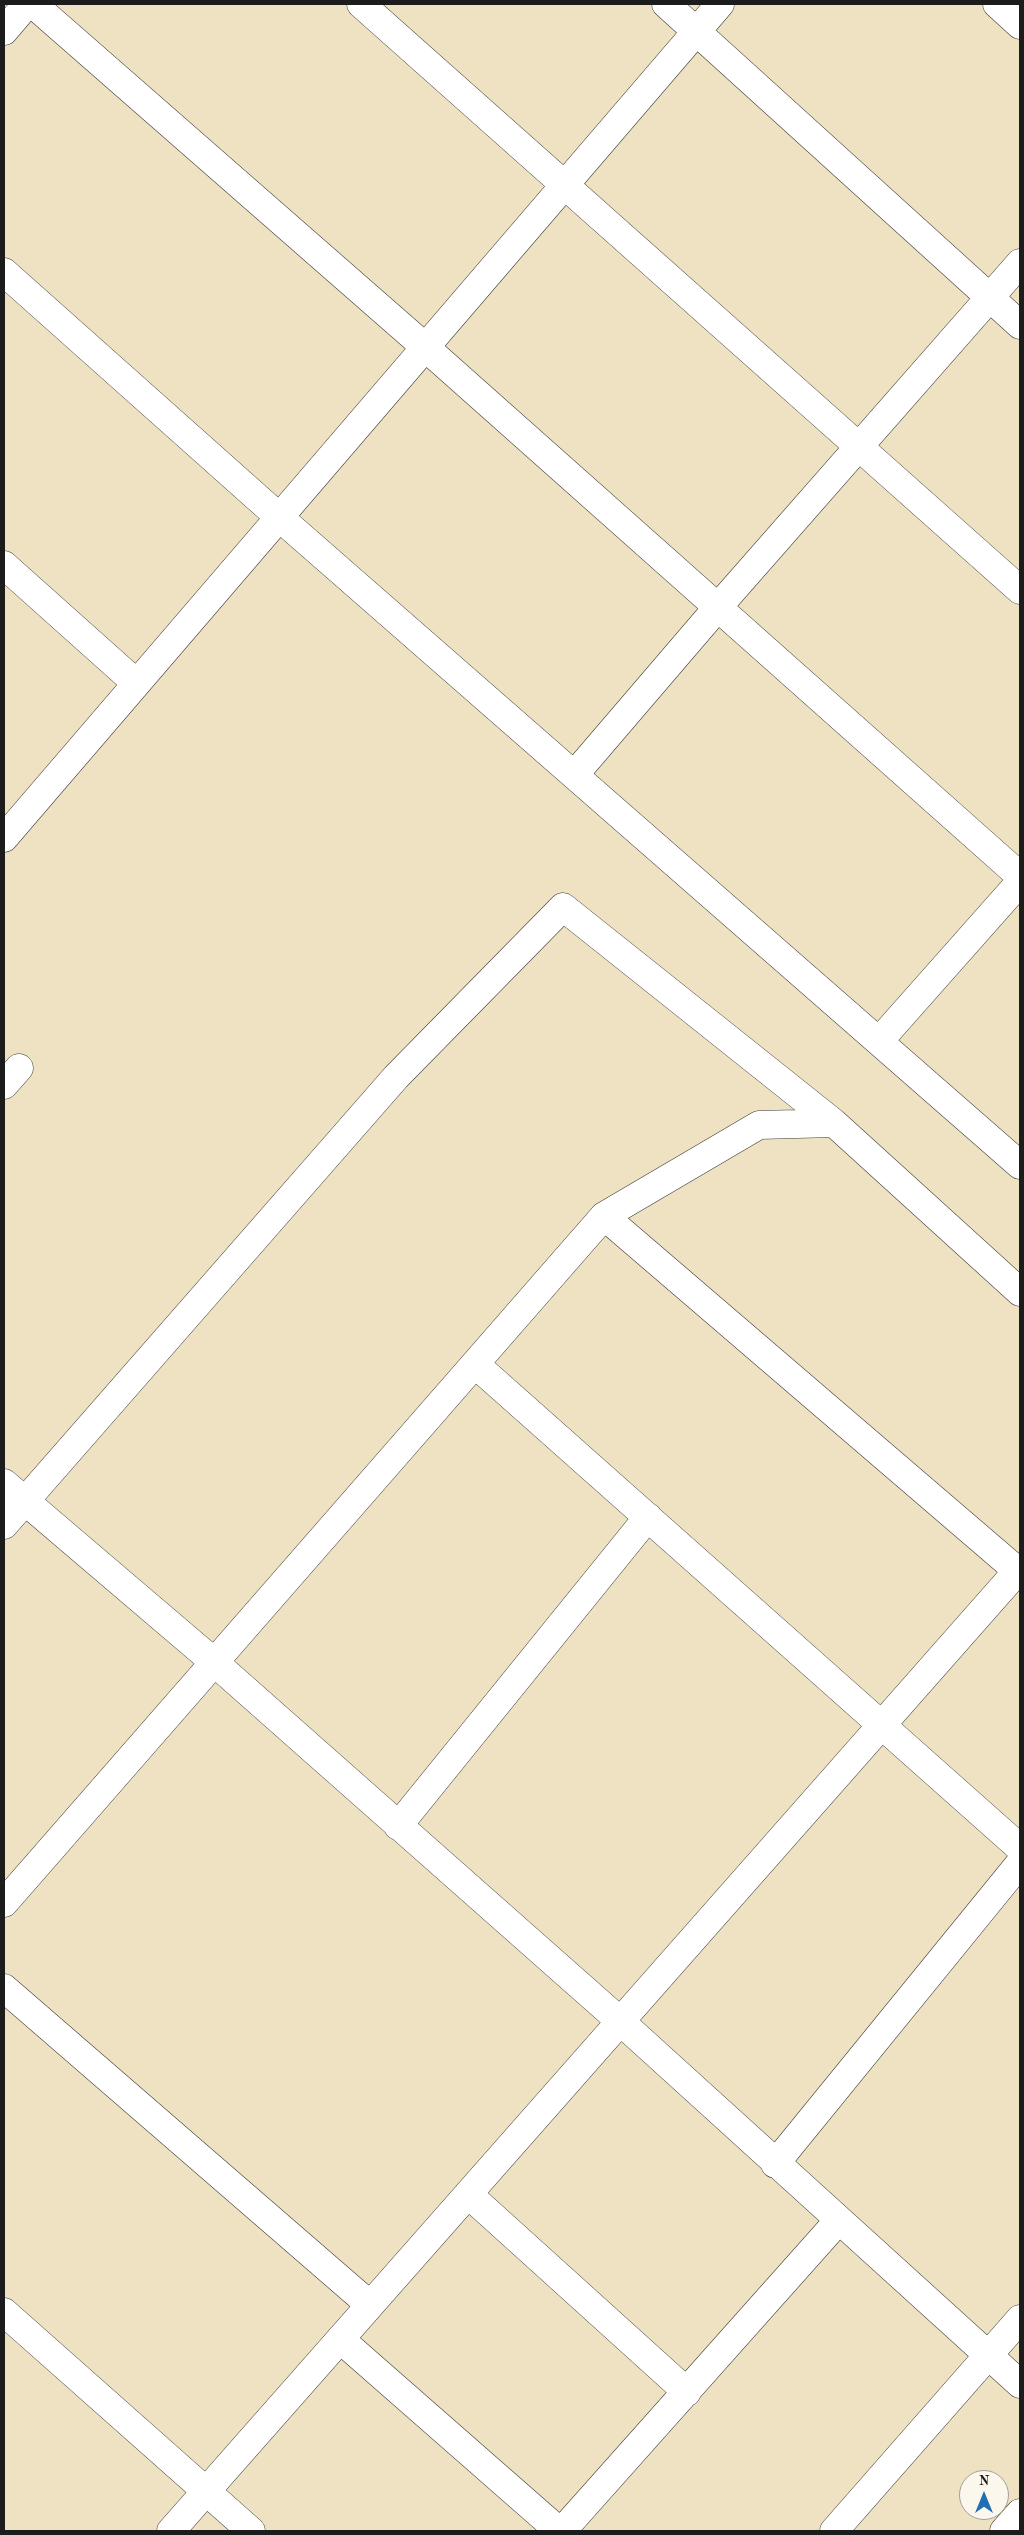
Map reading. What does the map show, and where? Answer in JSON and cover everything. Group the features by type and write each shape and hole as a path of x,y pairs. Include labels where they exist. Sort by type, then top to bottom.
{"street":[{"path":"4,31 27,4"},
{"path":"33,4 425,347 1020,876"},
{"path":"361,4 1020,590"},
{"path":"666,4 1020,324"},
{"path":"6,832 720,4"},
{"path":"997,4 1020,25"},
{"path":"575,774 718,607 1020,263"},
{"path":"4,272 279,517 880,1040 1020,1165"},
{"path":"4,565 136,683"},
{"path":"880,1040 1020,882"},
{"path":"4,1525 396,1077 563,906 834,1123 1020,1292"},
{"path":"4,1902 604,1216 759,1125 834,1123"},
{"path":"171,2531 1019,1570 604,1216"},
{"path":"475,1364 1020,1848"},
{"path":"4,1483 214,1662 620,2021 775,2164 1020,2384"},
{"path":"398,1826 648,1517"},
{"path":"775,2164 1020,1863"},
{"path":"4,1988 370,2305"},
{"path":"468,2194 686,2392"},
{"path":"340,2339 560,2531 839,2220"},
{"path":"4,2312 251,2531"},
{"path":"834,2531 1020,2319"},
{"path":"1004,2531 1020,2514"}]}
